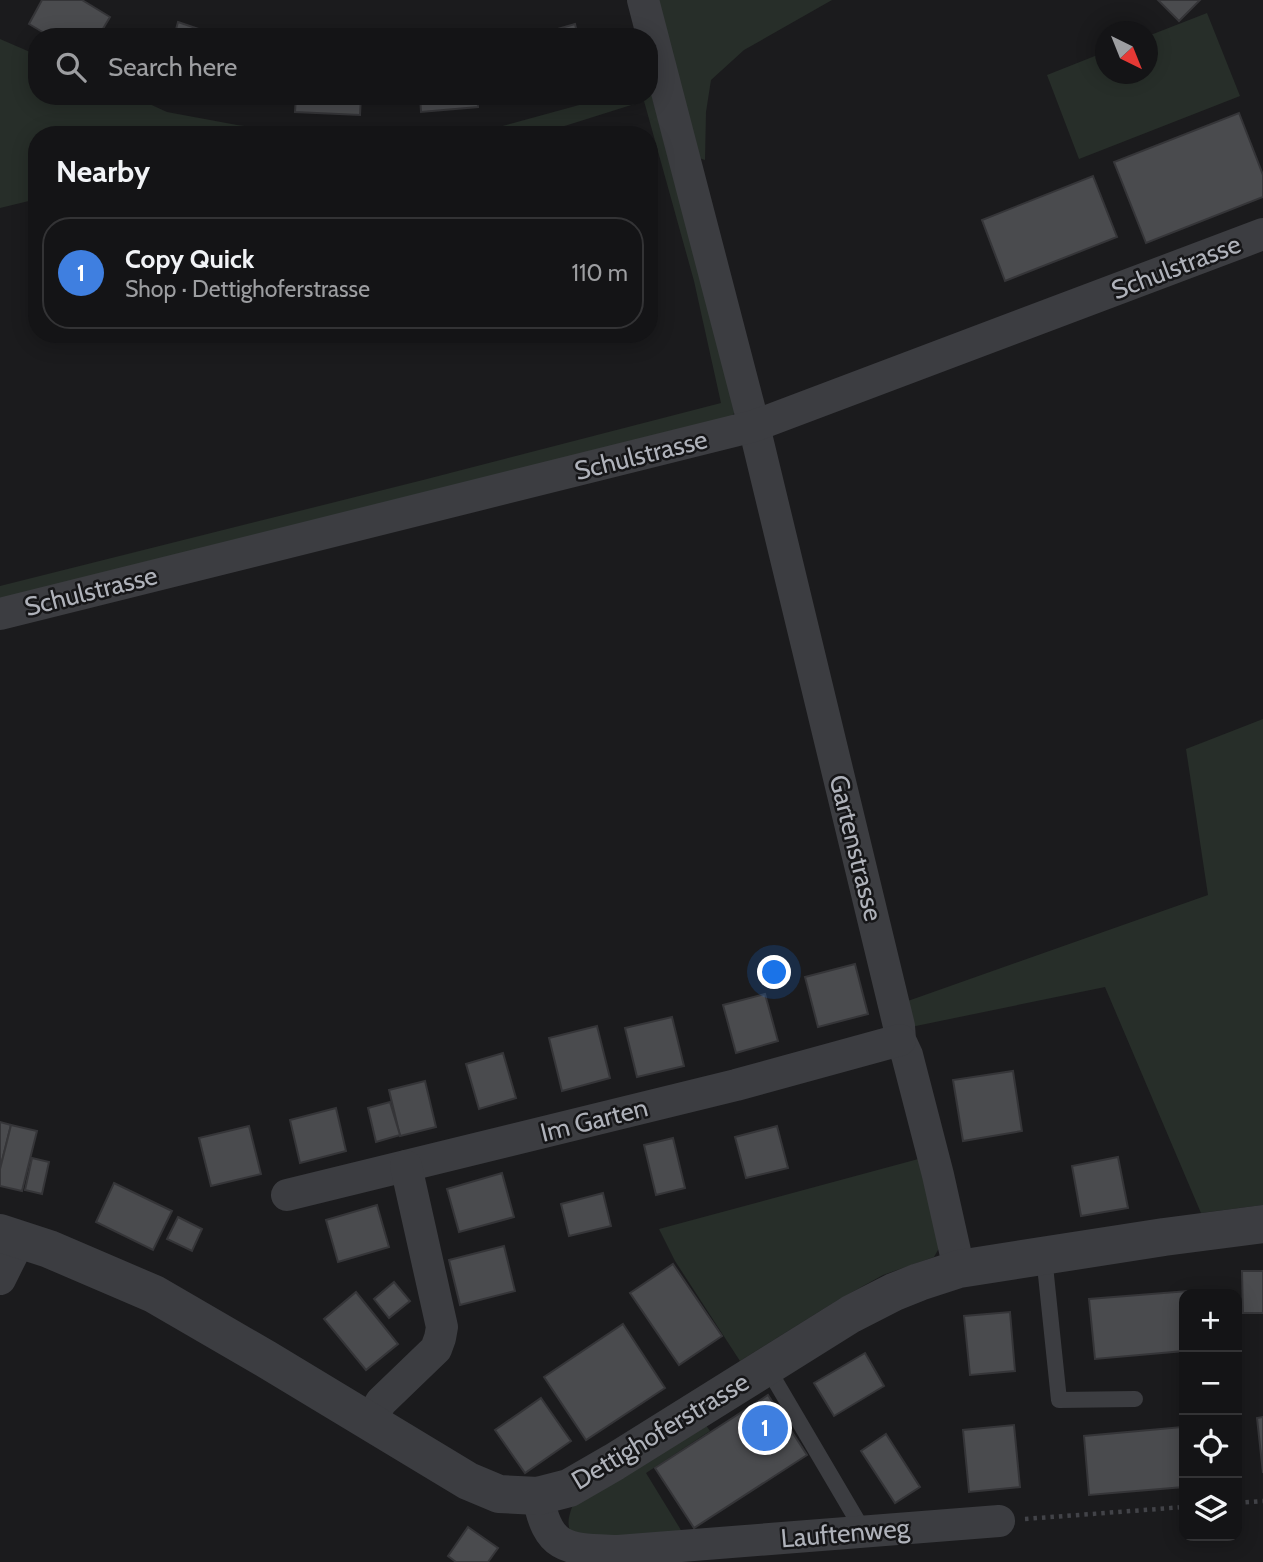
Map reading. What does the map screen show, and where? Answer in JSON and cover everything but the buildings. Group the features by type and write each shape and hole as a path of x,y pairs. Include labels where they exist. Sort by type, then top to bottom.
{"street":[{"name":"Gartenstrasse","path":"643,0 651,28"},
{"name":"Gartenstrasse","path":"658,55 754,426 893,999 900,1040 907,1055 920,1105 959,1269"},
{"name":"Schulstrasse","path":"0,614 754,426 1263,234"},
{"name":"Im Garten","path":"287,1195 736,1085 900,1040"},
{"path":"370,1421 381,1402 436,1349 442,1326 406,1166"},
{"name":"Dettighoferstrasse","path":"23,1240 154,1294 468,1481 499,1494 538,1496 569,1488 852,1314 919,1282 959,1269 1263,1224"},
{"path":"0,1279 23,1240"},
{"name":"Lauftenweg","path":"538,1496 546,1525 555,1539 567,1547 580,1550 618,1551 999,1521"}],"lane":[{"path":"1044,1256 1059,1400 1135,1399"},
{"path":"767,1367 864,1532"}],"path":[{"path":"1242,1503 1263,1501"},
{"path":"999,1521 1179,1507"}],"shaded area":[{"path":"651,0 832,0 744,50 711,80 706,112 705,160 696,157"},
{"path":"1207,13 1240,96 1079,159 1047,75 1095,56 1095,84 1158,84 1158,32"},
{"path":"0,39 28,51 28,105 152,105 167,112 244,126 28,126 28,201 0,208"},
{"path":"579,105 631,105 565,126 502,126"},
{"path":"645,105 654,105 736,410 731,418 0,607 0,586 721,403 694,281 658,151 658,126 651,126"},
{"path":"1263,719 1263,1205 1201,1213 1105,987 911,1027 905,1002 1208,895 1186,749"},
{"path":"922,1158 940,1243 934,1257 883,1275 740,1361 675,1261 659,1229"},
{"path":"703,1421 710,1431 646,1473 687,1540 617,1545 570,1531 572,1507"}],"place":[{"name":"Copy Quick","path":"765,1428"}]}
